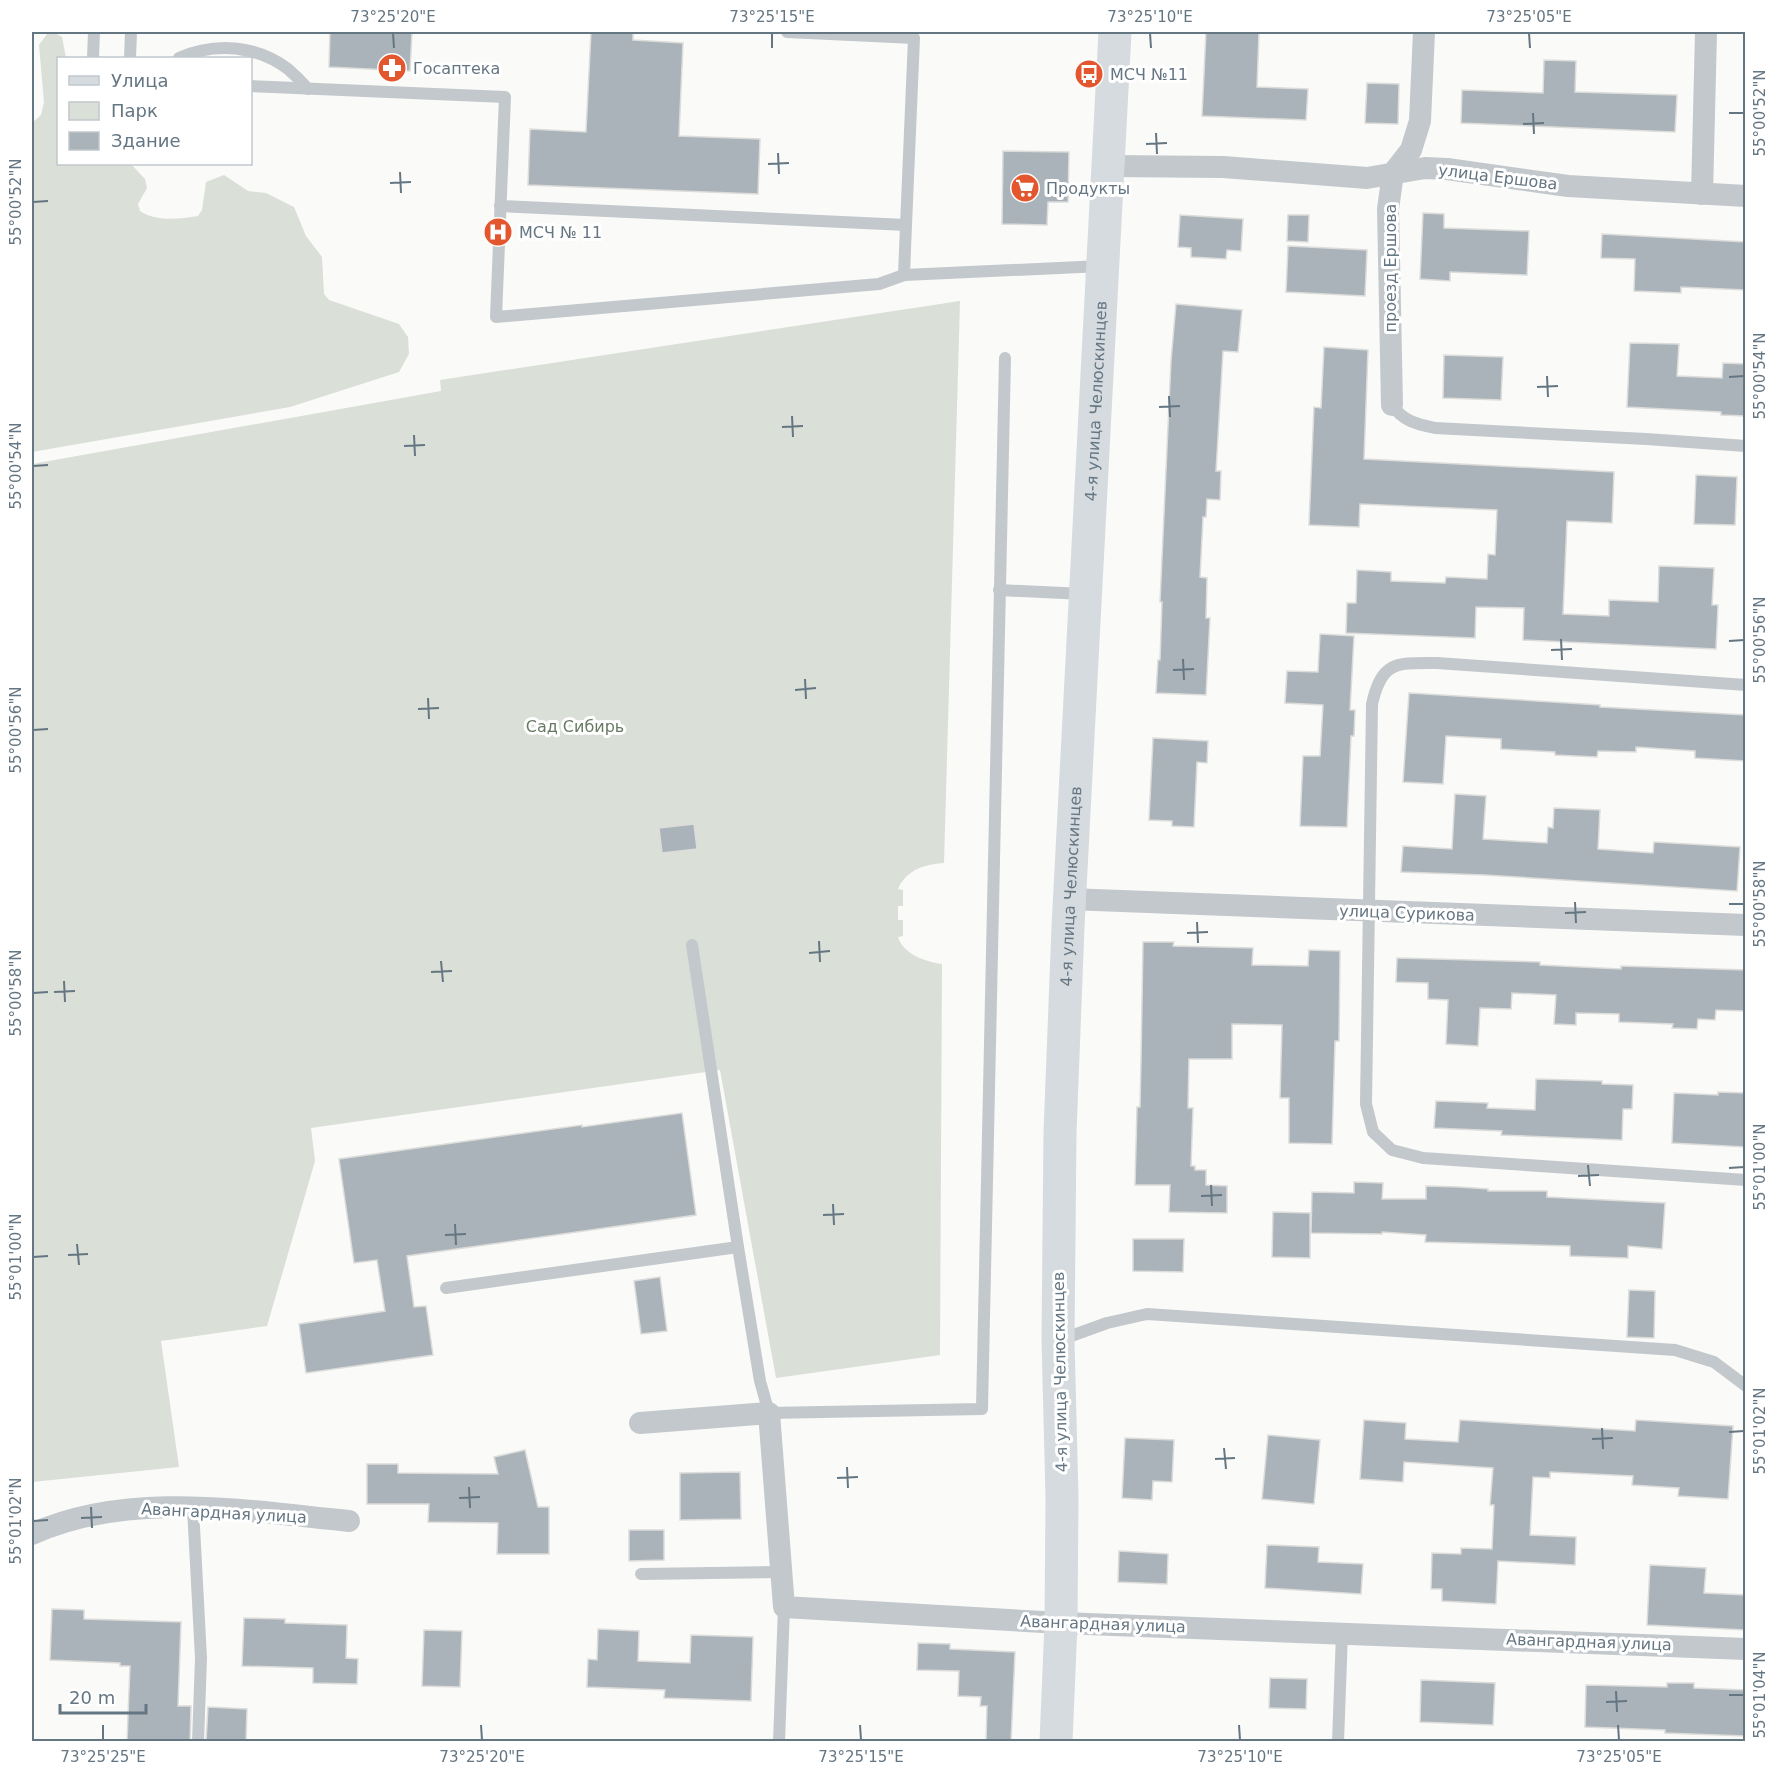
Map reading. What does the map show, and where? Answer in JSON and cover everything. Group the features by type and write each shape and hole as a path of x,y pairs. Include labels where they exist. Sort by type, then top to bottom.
{"main road":[{"name":"4-я улица Челюскинцев","path":"1056,1742 1061,1623 1062,1497 1058,1340 1060,1133 1069,899 1115,32"}],"street":[{"name":"проезд Ершова","path":"1392,405 1388,209 1393,173 1411,150 1420,121 1424,32"},
{"path":"1702,194 1706,32"},
{"name":"улица Ершова","path":"1108,166 1223,167 1367,178 1425,168 1448,169 1568,186 1746,196"},
{"name":"улица Сурикова","path":"1069,899 1746,925"},
{"path":"640,1423 769,1413 784,1607"},
{"name":"Авангардная улица","path":"32,1534 44,1528 101,1512 148,1507 193,1508 349,1521"},
{"name":"Авангардная улица","path":"784,1607 1061,1623 1746,1649"}],"lane":[{"path":"93,57 94,32"},
{"path":"130,57 131,32"},
{"path":"787,32 914,38 904,274"},
{"path":"180,57 194,51 240,48 262,54 288,69 308,89"},
{"path":"252,86 505,98 495,317 879,284 904,274 1103,266"},
{"path":"500,206 906,225"},
{"path":"692,945 760,1381 769,1413 982,1408 1005,358"},
{"path":"1392,405 1400,416 1412,423 1435,428 1746,446"},
{"path":"999,590 1085,594"},
{"path":"1746,685 1437,663 1406,663 1388,669 1377,684 1372,704 1366,1104 1372,1132 1392,1150 1423,1158 1746,1180"},
{"path":"446,1288 738,1247"},
{"path":"1058,1340 1107,1323 1147,1314 1675,1350 1714,1362 1746,1386"},
{"path":"193,1508 201,1658 198,1742"},
{"path":"641,1574 782,1572"},
{"path":"779,1742 784,1607"},
{"path":"1338,1742 1342,1633"}],"green space":[{"path":"55,33 62,37 66,57 57,57 57,165 132,165 145,179 147,188 138,204 140,211 153,217 176,219 198,216 202,210 206,182 224,175 248,191 266,193 294,207 306,236 322,257 324,294 329,300 399,324 408,337 409,354 399,372 290,407 32,452 32,123 41,115 44,102 39,45 47,34"},
{"name":"Сад Сибирь","path":"960,301 944,863 917,869 901,882 898,889 903,890 903,906 898,906 898,920 903,920 903,936 898,937 901,943 916,956 942,964 940,1355 776,1378 720,1070 311,1128 315,1161 267,1326 161,1341 179,1467 32,1482 32,464 441,391 440,380"}],"building":[{"path":"330,32 412,32 410,71 329,67"},
{"path":"591,32 633,32 633,40 683,43 679,136 760,139 758,194 528,185 530,129 586,132"},
{"path":"1206,32 1259,32 1257,87 1308,89 1306,120 1202,116"},
{"path":"1544,60 1576,61 1575,92 1677,95 1675,132 1461,123 1462,90 1543,93"},
{"path":"1367,83 1399,84 1398,124 1365,123"},
{"name":"Продукты","path":"1003,151 1069,152 1068,202 1048,202 1047,225 1002,224"},
{"path":"1423,213 1444,214 1444,228 1529,231 1527,275 1450,272 1450,281 1420,279"},
{"path":"1180,215 1243,219 1241,251 1227,250 1226,259 1191,257 1191,248 1178,247"},
{"path":"1288,215 1309,215 1308,242 1287,241"},
{"path":"1602,234 1746,242 1746,290 1681,287 1681,293 1634,291 1635,259 1601,258"},
{"path":"1288,246 1367,250 1365,296 1286,292"},
{"path":"1176,304 1242,310 1238,352 1223,351 1216,471 1221,471 1220,500 1207,499 1206,517 1203,517 1200,577 1207,578 1206,618 1210,618 1206,695 1156,693 1158,660 1160,660 1162,602 1160,602 1171,361"},
{"path":"1630,343 1679,344 1677,376 1722,378 1723,363 1746,364 1746,416 1721,415 1721,412 1627,407"},
{"path":"1324,347 1368,350 1364,459 1614,472 1612,523 1567,521 1563,614 1609,616 1609,600 1658,602 1659,566 1714,568 1712,605 1718,605 1716,649 1523,640 1524,608 1476,607 1475,638 1346,633 1347,603 1356,603 1357,570 1391,572 1391,581 1445,583 1446,577 1487,579 1488,554 1495,555 1497,510 1360,504 1359,527 1309,525 1314,407 1321,408"},
{"path":"1444,355 1503,357 1501,400 1443,398"},
{"path":"1696,475 1737,477 1735,525 1694,524"},
{"path":"1320,634 1354,636 1350,710 1355,710 1354,736 1351,736 1347,827 1300,826 1303,756 1320,756 1323,705 1285,703 1287,671 1318,672"},
{"path":"1409,693 1746,715 1746,761 1695,758 1695,751 1636,747 1636,752 1598,751 1597,757 1555,755 1555,752 1501,749 1501,739 1446,736 1443,784 1403,782"},
{"path":"1153,738 1208,741 1207,763 1197,762 1194,827 1172,826 1172,821 1149,820"},
{"path":"1455,794 1486,796 1483,839 1547,843 1548,827 1553,828 1554,808 1600,810 1598,849 1653,853 1654,842 1740,847 1737,891 1401,872 1403,846 1452,849"},
{"path":"694,824 697,849 662,853 659,828"},
{"path":"1143,942 1174,942 1173,946 1253,948 1252,965 1308,966 1309,950 1340,951 1339,1041 1335,1041 1332,1144 1289,1143 1289,1098 1280,1098 1282,1025 1232,1024 1232,1059 1189,1059 1188,1108 1193,1108 1191,1166 1195,1166 1195,1170 1206,1170 1206,1185 1227,1186 1227,1213 1169,1212 1170,1185 1135,1185 1137,1107 1140,1107"},
{"path":"1397,958 1540,962 1540,965 1621,969 1621,966 1746,970 1746,1011 1716,1010 1715,1020 1698,1019 1697,1029 1672,1028 1673,1024 1619,1022 1619,1014 1576,1013 1576,1025 1554,1024 1556,995 1512,993 1511,1009 1480,1008 1478,1046 1446,1044 1448,1000 1428,999 1428,983 1396,982"},
{"path":"1536,1079 1602,1081 1602,1084 1633,1085 1632,1109 1623,1109 1622,1140 1501,1135 1502,1131 1434,1128 1436,1101 1488,1103 1487,1108 1535,1110"},
{"path":"1718,1092 1746,1093 1746,1147 1672,1143 1674,1093 1718,1095"},
{"path":"682,1113 696,1215 407,1256 414,1307 426,1306 433,1355 306,1373 299,1324 385,1311 377,1260 354,1263 339,1159"},
{"path":"1354,1182 1383,1183 1382,1199 1426,1199 1426,1186 1488,1189 1488,1191 1547,1191 1547,1197 1665,1203 1662,1249 1628,1246 1628,1258 1570,1256 1570,1246 1425,1242 1426,1235 1382,1232 1382,1234 1311,1233 1312,1192 1354,1193"},
{"path":"1273,1212 1310,1213 1310,1258 1272,1257"},
{"path":"1133,1239 1184,1239 1183,1272 1133,1271"},
{"path":"660,1277 667,1331 641,1334 634,1281"},
{"path":"1629,1290 1655,1291 1654,1338 1627,1337"},
{"path":"1364,1420 1406,1423 1405,1439 1458,1442 1460,1420 1635,1431 1636,1420 1733,1426 1728,1499 1678,1496 1679,1488 1632,1485 1633,1476 1550,1472 1550,1478 1533,1477 1530,1535 1576,1537 1575,1565 1498,1561 1496,1604 1442,1601 1442,1589 1431,1589 1432,1553 1461,1554 1461,1548 1492,1549 1494,1505 1490,1505 1493,1468 1404,1462 1403,1482 1360,1479"},
{"path":"1268,1435 1320,1440 1314,1504 1262,1499"},
{"path":"1125,1438 1174,1440 1172,1482 1153,1481 1152,1500 1122,1498"},
{"path":"525,1450 538,1507 549,1507 549,1554 497,1554 498,1523 428,1522 429,1504 367,1504 367,1464 398,1464 398,1473 498,1474 494,1457"},
{"path":"740,1472 741,1519 680,1520 680,1473"},
{"path":"629,1530 664,1530 664,1560 629,1561"},
{"path":"1267,1545 1319,1547 1318,1562 1363,1564 1361,1594 1265,1588"},
{"path":"1119,1551 1168,1554 1167,1584 1118,1582"},
{"path":"1650,1565 1706,1568 1704,1593 1746,1595 1746,1630 1647,1625"},
{"path":"52,1609 84,1610 84,1619 181,1622 178,1706 191,1706 190,1742 127,1742 130,1666 120,1666 120,1663 50,1660"},
{"path":"244,1618 285,1619 285,1623 347,1625 346,1658 358,1659 357,1684 313,1683 313,1668 242,1666"},
{"path":"598,1629 639,1631 638,1661 690,1663 691,1635 753,1637 751,1701 664,1698 665,1690 587,1687 588,1659 597,1660"},
{"path":"424,1630 462,1631 460,1687 422,1686"},
{"path":"918,1643 950,1644 950,1649 1015,1652 1011,1742 986,1742 987,1706 980,1706 981,1697 958,1696 959,1671 917,1670"},
{"path":"1270,1678 1307,1679 1306,1709 1269,1708"},
{"path":"1421,1680 1495,1683 1493,1725 1420,1722"},
{"path":"1667,1683 1694,1683 1694,1688 1746,1690 1746,1736 1585,1727 1586,1685 1667,1687"},
{"path":"208,1707 247,1709 246,1742 206,1742"}],"place":[{"name":"Госаптека","path":"392,68"},
{"name":"МСЧ №11","path":"1089,74"},
{"name":"Продукты","path":"1025,188"},
{"name":"МСЧ № 11","path":"498,232"}]}
